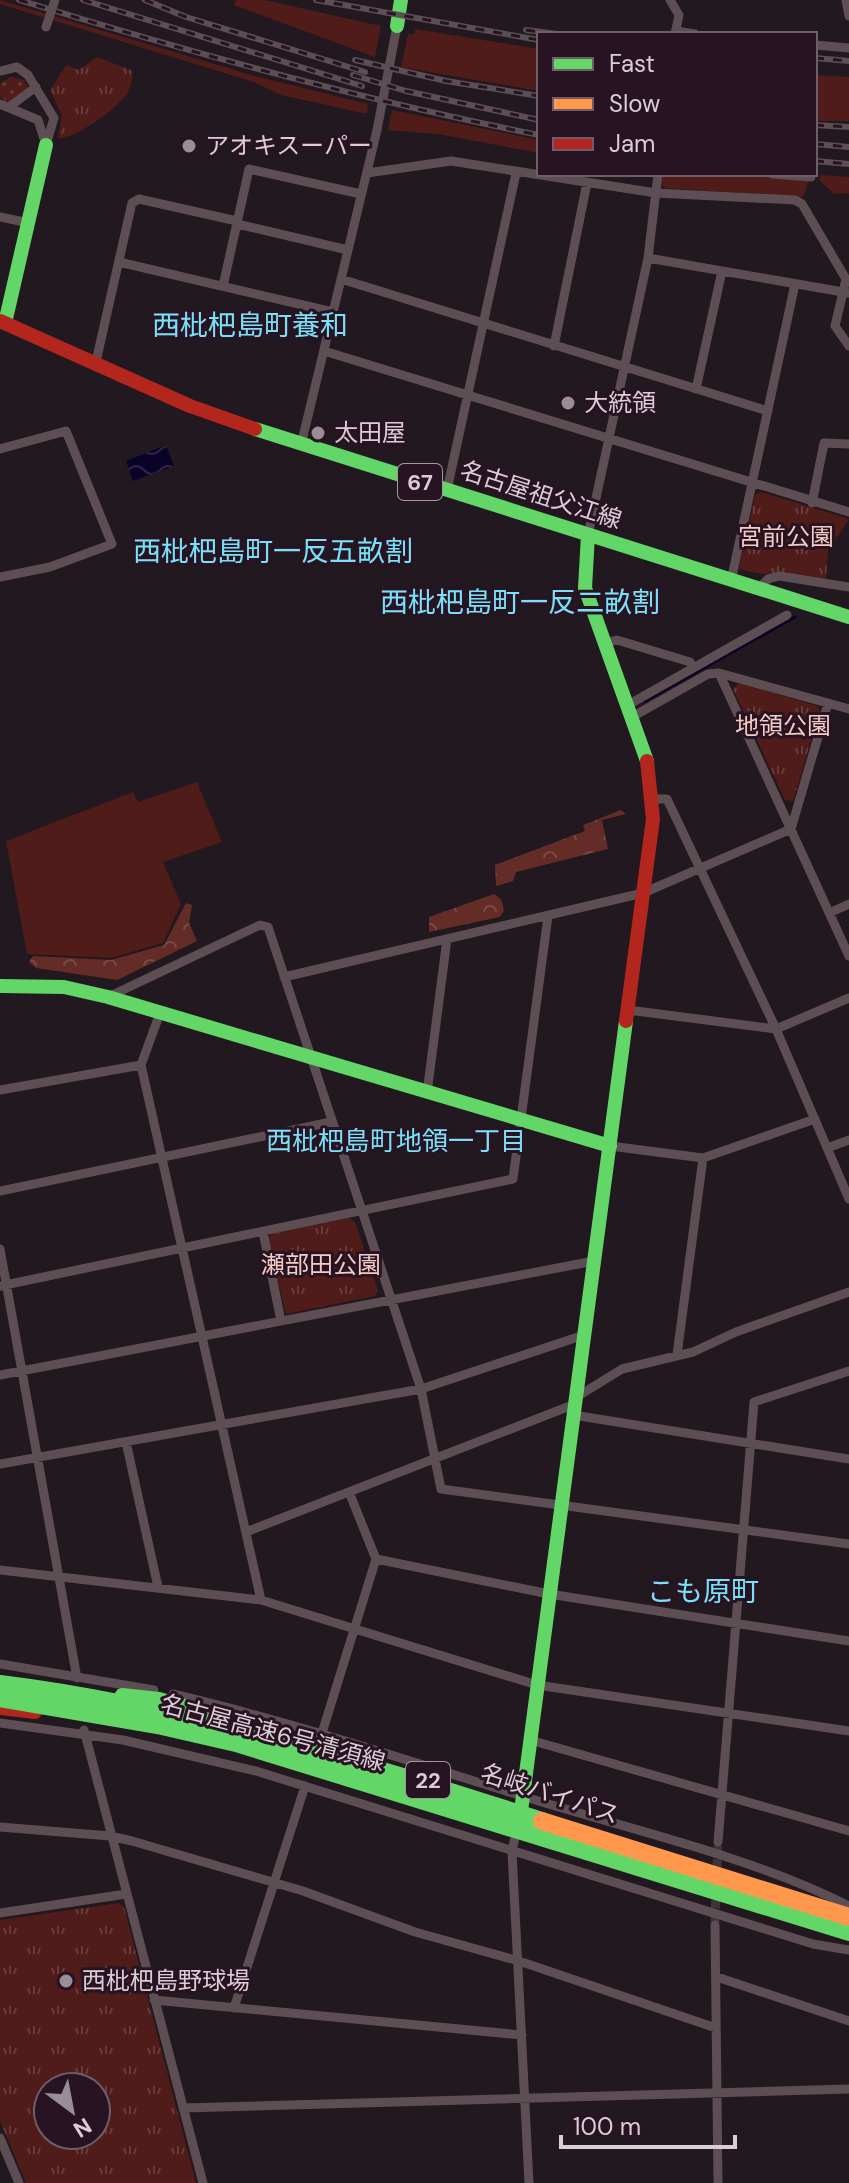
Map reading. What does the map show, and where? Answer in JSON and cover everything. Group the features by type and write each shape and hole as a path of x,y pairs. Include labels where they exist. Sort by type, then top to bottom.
{"main road":[{"path":"397,26 401,0"},
{"path":"2,322 46,145"},
{"name":"名古屋祖父江線","path":"2,322 190,406 301,445 849,617"},
{"path":"522,1804 628,1010 653,799 649,767 583,574 588,535"},
{"path":"0,986 64,987 108,997 610,1146"},
{"name":"名岐バイパス","path":"0,1682 159,1699 253,1724 443,1785 522,1804 599,1836 849,1912"},
{"name":"名古屋高速6号清須線","path":"0,1682 84,1695 244,1731 364,1764 849,1912"},
{"name":"名古屋高速6号清須線","path":"0,1698 115,1717 236,1743 849,1932"},
{"name":"名岐バイパス","path":"0,1708 86,1718 200,1741 311,1772 514,1843 849,1941"}],"street":[{"path":"46,27 55,0"},
{"path":"670,0 679,15 676,32"},
{"path":"846,0 849,16"},
{"path":"301,445 367,173 397,26"},
{"path":"817,45 849,48"},
{"path":"0,71 17,67 25,70 36,87 55,123 46,145"},
{"path":"4,106 36,87"},
{"path":"4,106 38,120 46,145"},
{"path":"367,173 451,161 537,176"},
{"path":"223,286 249,169 361,194"},
{"path":"447,490 516,173"},
{"path":"537,176 656,193 795,200 802,204 846,279 846,293 835,326 849,346"},
{"path":"588,535 648,258 658,176"},
{"path":"798,176 811,177"},
{"path":"554,346 587,183"},
{"path":"95,366 132,203 139,199 348,250"},
{"path":"0,217 29,223"},
{"path":"648,258 846,293"},
{"path":"119,262 333,312"},
{"path":"696,389 722,271"},
{"path":"341,279 768,411"},
{"path":"731,581 795,284"},
{"path":"324,351 849,512"},
{"path":"0,449 66,431 112,544 50,567 0,577"},
{"path":"812,503 824,443 849,444"},
{"path":"758,589 768,579 779,576 849,587"},
{"path":"630,711 693,668 787,615"},
{"path":"605,643 617,640 690,662 693,668"},
{"path":"630,711 708,674 719,673 849,709"},
{"path":"719,673 849,956"},
{"path":"284,977 643,893 791,829 828,703"},
{"path":"653,799 667,799 776,1029 849,1198"},
{"path":"829,913 849,904"},
{"path":"3,1285 513,1179 548,916"},
{"path":"108,997 260,925 268,927 421,1389 441,1489 849,1544"},
{"path":"427,1093 447,939"},
{"path":"628,1010 776,1029 849,998"},
{"path":"160,1013 141,1065 261,1600"},
{"path":"0,1090 141,1065"},
{"path":"610,1146 703,1158 815,1119"},
{"path":"0,1191 331,1122"},
{"path":"827,1148 849,1140"},
{"path":"677,1355 703,1158"},
{"path":"263,1232 281,1321"},
{"path":"0,1249 3,1285 22,1371 77,1678"},
{"path":"0,1375 594,1261"},
{"path":"246,1532 574,1406 622,1369 677,1355 849,1292"},
{"path":"0,1464 421,1389 584,1335"},
{"path":"718,1842 733,1625 754,1402 849,1371"},
{"path":"574,1406 849,1459"},
{"path":"126,1442 158,1587"},
{"path":"322,1733 376,1559 349,1492"},
{"path":"376,1559 549,1594 849,1641"},
{"path":"0,1570 261,1600 537,1685 849,1731"},
{"path":"0,1664 180,1696 322,1733 484,1784 522,1804 575,1811 811,1887 849,1912"},
{"path":"0,1723 84,1730 200,1756 514,1843 813,1944 849,1950"},
{"path":"84,1730 203,2183"},
{"path":"530,1740 849,1831"},
{"path":"443,1785 484,1784"},
{"path":"234,2008 305,1786"},
{"path":"575,1811 599,1836"},
{"path":"0,1827 110,1836 303,1891 415,1932 519,1961 716,2028"},
{"path":"514,1843 529,2183"},
{"path":"0,1913 126,1894"},
{"path":"715,1925 718,2183"},
{"path":"717,1977 849,2021"},
{"path":"154,2000 522,2035"},
{"path":"183,2108 849,2089"},
{"path":"0,2138 19,2183"}],"green space":[{"path":"0,0 251,75 368,104 367,114 281,95 254,82 0,4"},
{"path":"236,0 265,0 381,26 375,57 234,5"},
{"path":"415,29 537,49 537,91 401,67 408,34 415,34"},
{"path":"97,57 133,71 129,90 121,101 94,122 74,134 58,138 62,115 50,91 66,65 79,70"},
{"path":"817,75 849,77 849,121 817,121"},
{"path":"10,77 24,80 30,90 10,103 0,97 0,84"},
{"path":"392,110 537,140 537,153 438,134 388,130"},
{"path":"820,175 849,177 849,193 834,194 820,181"},
{"path":"663,176 753,176 809,181 803,197 665,188 661,184"},
{"name":"宮前公園","path":"761,492 849,519 828,551 826,579 739,569 755,495"},
{"name":"地領公園","path":"739,683 817,706 820,710 793,801 785,800 733,689"},
{"path":"197,782 222,842 163,862 181,904 163,943 111,958 27,954 6,841 133,792 138,802"},
{"path":"621,810 626,814 602,820 608,849 516,872 513,881 496,886 495,865 585,831 583,825"},
{"path":"494,894 501,899 504,910 500,917 429,932 429,917"},
{"path":"186,903 192,905 189,923 197,941 117,980 36,968 29,962 33,956 111,960 164,945"},
{"name":"瀬部田公園","path":"349,1218 355,1222 378,1291 375,1296 286,1314 268,1240 271,1234"},
{"path":"119,1903 124,1907 196,2183 26,2183 0,2121 0,1920"}],"water":[{"path":"166,445 174,466 133,481 126,461"}],"waterway":[{"path":"645,701 795,617"}],"tunnel":[{"path":"715,1922 718,1842"}],"railway":[{"path":"19,0 277,74 407,107 537,135"},
{"path":"83,0 362,86"},
{"path":"145,0 186,17 365,72"},
{"path":"316,0 537,40"},
{"path":"526,30 542,32"},
{"path":"817,58 849,61"},
{"path":"355,60 446,81 537,96"},
{"path":"353,75 406,91 537,120"},
{"path":"817,125 849,127"},
{"path":"817,144 849,147"},
{"path":"817,161 849,164"}],"traffic: fast":[{"path":"397,26 401,0"},
{"path":"5,323 46,145"},
{"path":"255,429 849,617"},
{"path":"588,535 585,588 647,761"},
{"path":"0,986 64,987 108,997 610,1146"},
{"path":"521,1811 626,1021"},
{"path":"0,1684 70,1694 206,1722 341,1759 542,1821"},
{"path":"122,1695 159,1699 210,1713"},
{"path":"0,1698 162,1726 236,1743 849,1932"}],"traffic: jam":[{"path":"0,321 190,406 255,429"},
{"path":"626,1021 653,819 647,761"},
{"path":"0,1708 35,1712"}],"traffic: slow":[{"path":"542,1821 849,1917"}],"place":[{"name":"アオキスーパー","path":"189,146"},
{"name":"大統領","path":"568,403"},
{"name":"太田屋","path":"318,433"},
{"name":"西枇杷島野球場","path":"66,1981"}],"district":[{"name":"西枇杷島町養和","path":"250,325"},
{"name":"西枇杷島町一反五畝割","path":"273,551"},
{"name":"西枇杷島町一反二畝割","path":"520,602"},
{"name":"西枇杷島町地領一丁目","path":"396,1141"},
{"name":"こも原町","path":"703,1591"}]}
